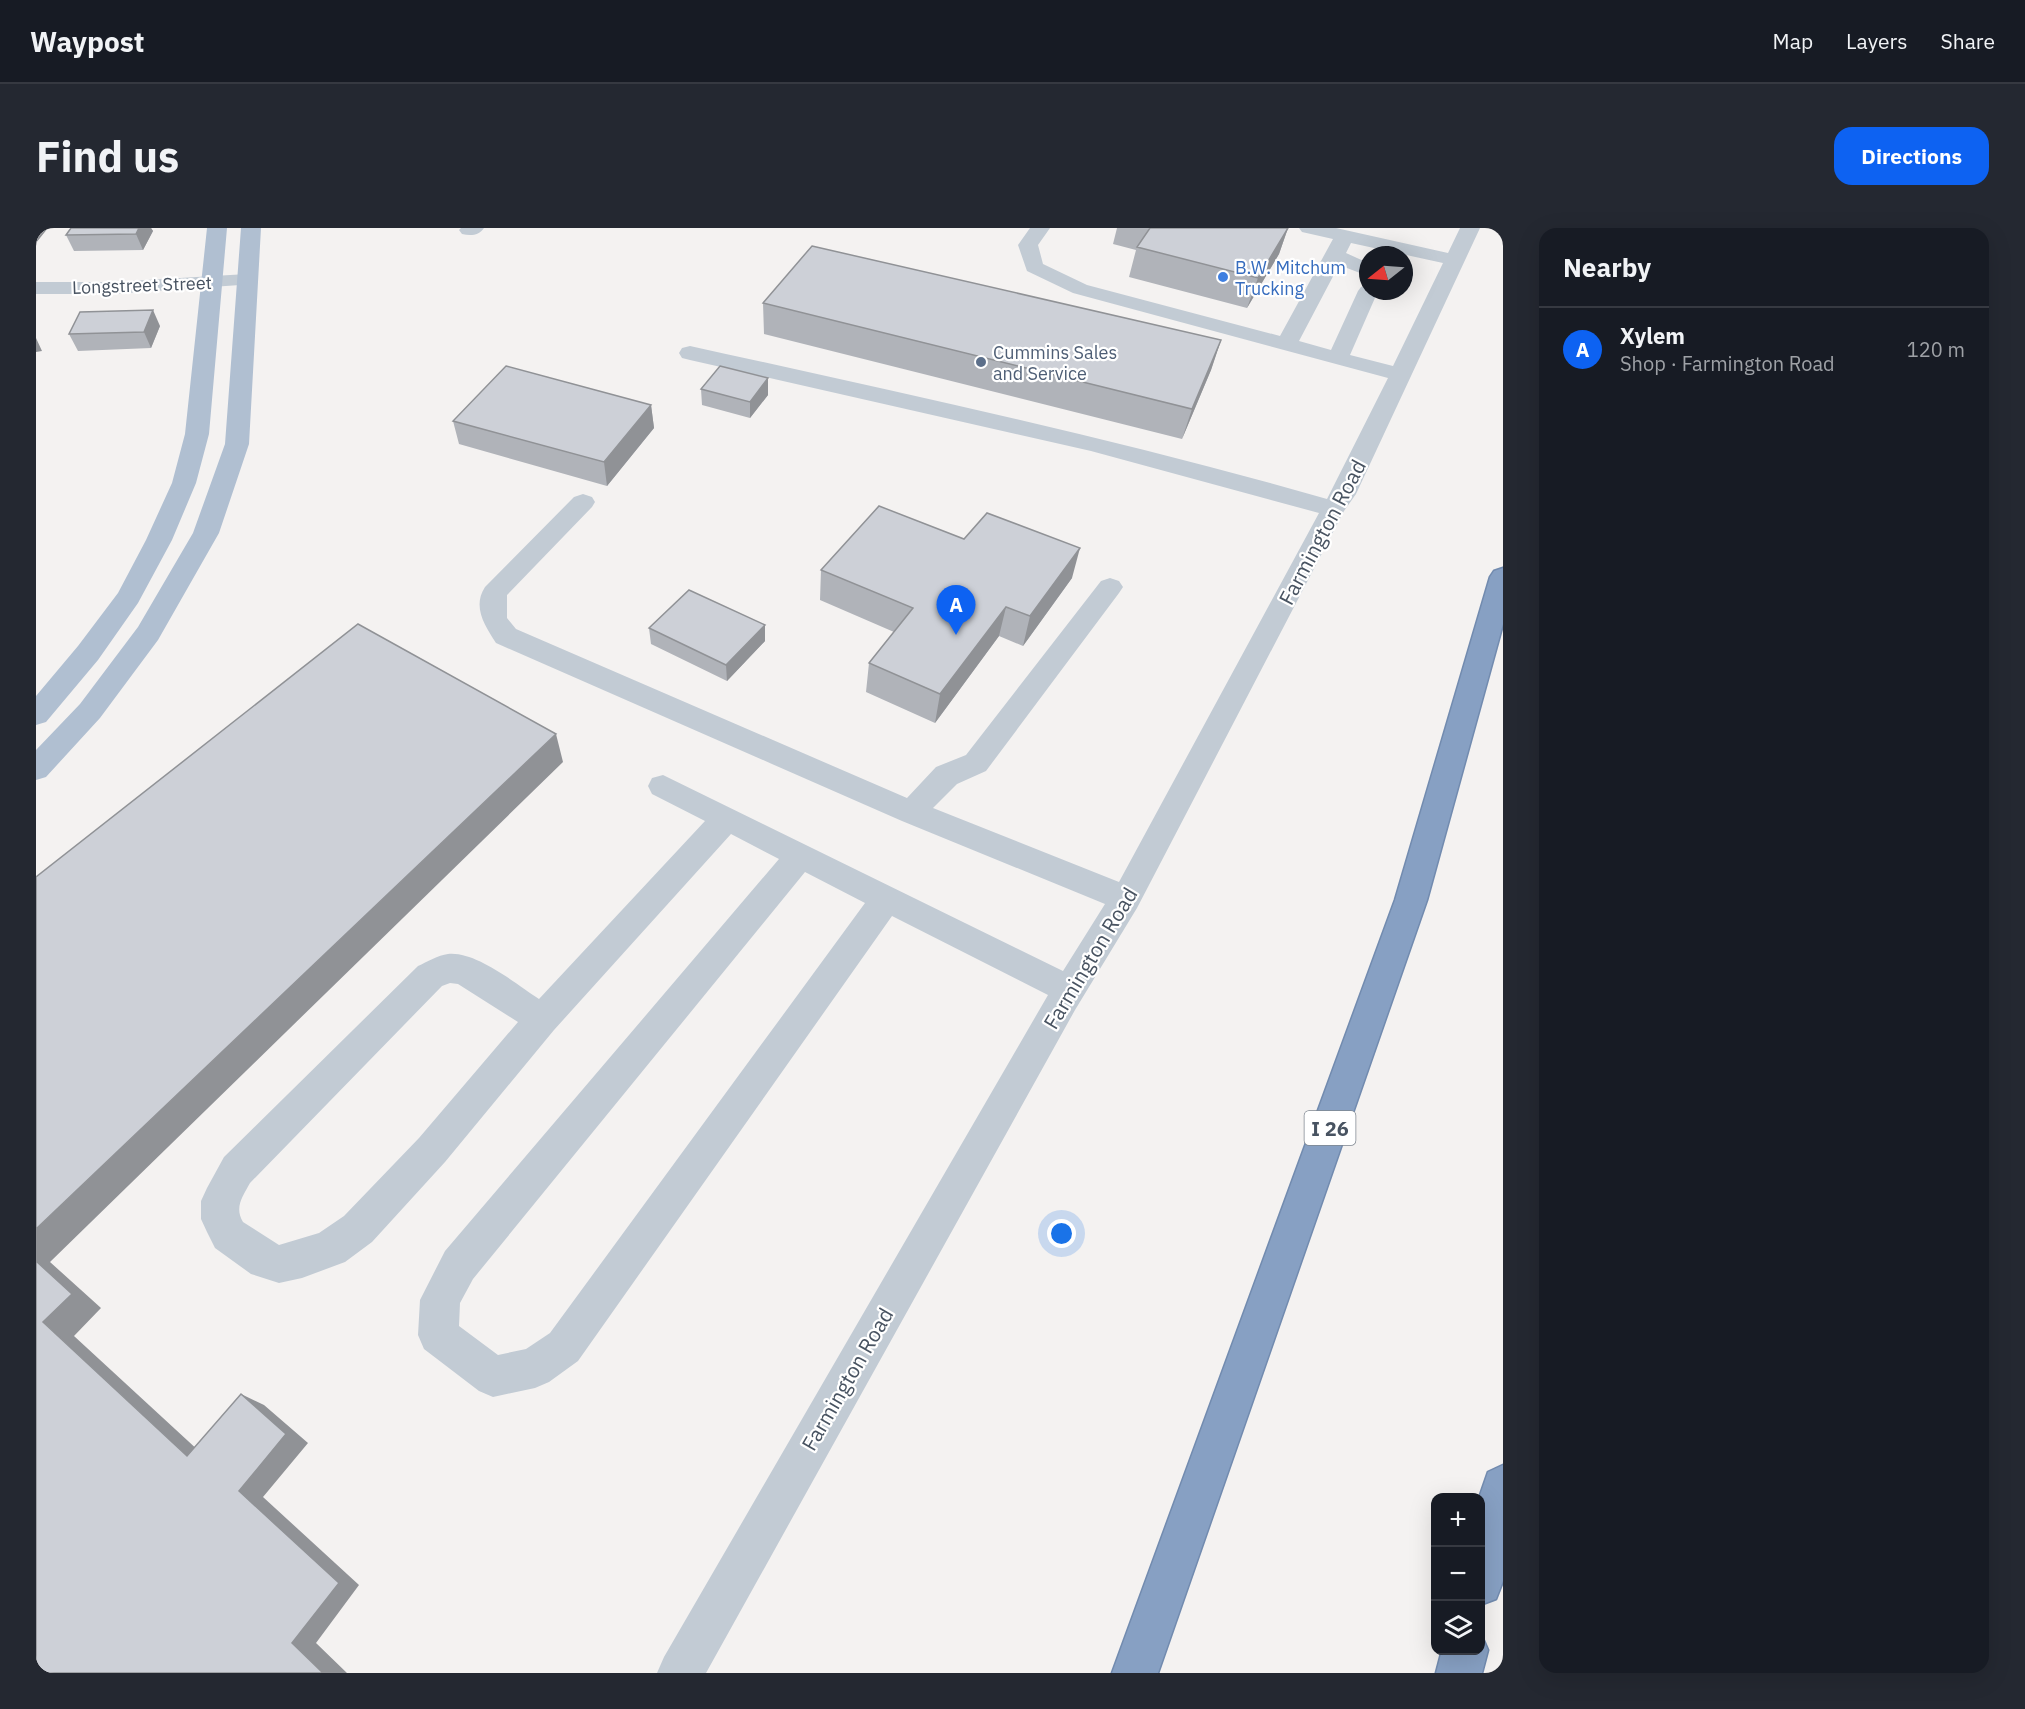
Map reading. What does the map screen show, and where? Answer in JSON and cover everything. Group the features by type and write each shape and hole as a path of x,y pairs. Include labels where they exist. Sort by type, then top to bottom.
{"highway":[{"name":"I 26","path":"1136,1673 1411,900 1503,577"},
{"path":"1485,1562 1503,1487"},
{"path":"1459,1673 1464,1655"}],"main road":[{"path":"36,715 88,653 129,597 159,540 184,483 197,434 217,228"},
{"path":"36,769 90,711 148,633 206,534 237,444 251,228"}],"street":[{"path":"1040,228 1028,244 1034,267 1055,279 1080,289 1400,375"},
{"path":"1309,228 1455,260"},
{"name":"Farmington Road","path":"680,1673 1069,990 1126,899 1344,494 1470,228"},
{"path":"1286,345 1336,256 1344,236"},
{"path":"1336,256 1359,266"},
{"name":"Longstreet Street","path":"36,288 113,288 212,284 248,280"},
{"path":"1338,358 1364,300"},
{"path":"690,353 1078,440 1247,483 1334,509"},
{"path":"583,502 494,593 494,619 506,636 914,813 1126,899"},
{"path":"914,813 934,783 961,767 976,764 1110,587"},
{"path":"663,786 1069,990"},
{"path":"542,1019 465,970 448,968 430,976 237,1170 220,1201 220,1219 229,1235 265,1260 279,1264 331,1248 358,1229 432,1150 542,1019 727,818"},
{"path":"801,855 459,1265 440,1300 438,1335 493,1377 535,1368 564,1347 888,898"}],"building":[{"path":"71,228 139,228 136,234 66,235"},
{"path":"1150,228 1288,228 1258,278 1137,247"},
{"path":"812,246 1221,340 1192,409 763,303"},
{"path":"153,310 144,332 69,334 80,312"},
{"path":"506,366 651,405 604,462 453,421"},
{"path":"720,366 768,378 750,402 701,389"},
{"path":"879,506 964,539 987,513 1080,548 1030,616 1006,607 940,694 869,663 913,608 821,570"},
{"path":"689,590 765,625 726,665 649,628"},
{"path":"358,624 556,734 36,1229 36,877"},
{"path":"36,1261 72,1294 43,1322 187,1456 241,1394 286,1434 239,1491 339,1583 292,1643 323,1673 36,1673"}],"place":[{"name":"B.W. Mitchum Trucking","path":"1223,277"},
{"name":"Cummins Sales and Service","path":"981,362"},
{"name":"Xylem","path":"956,635"}]}
